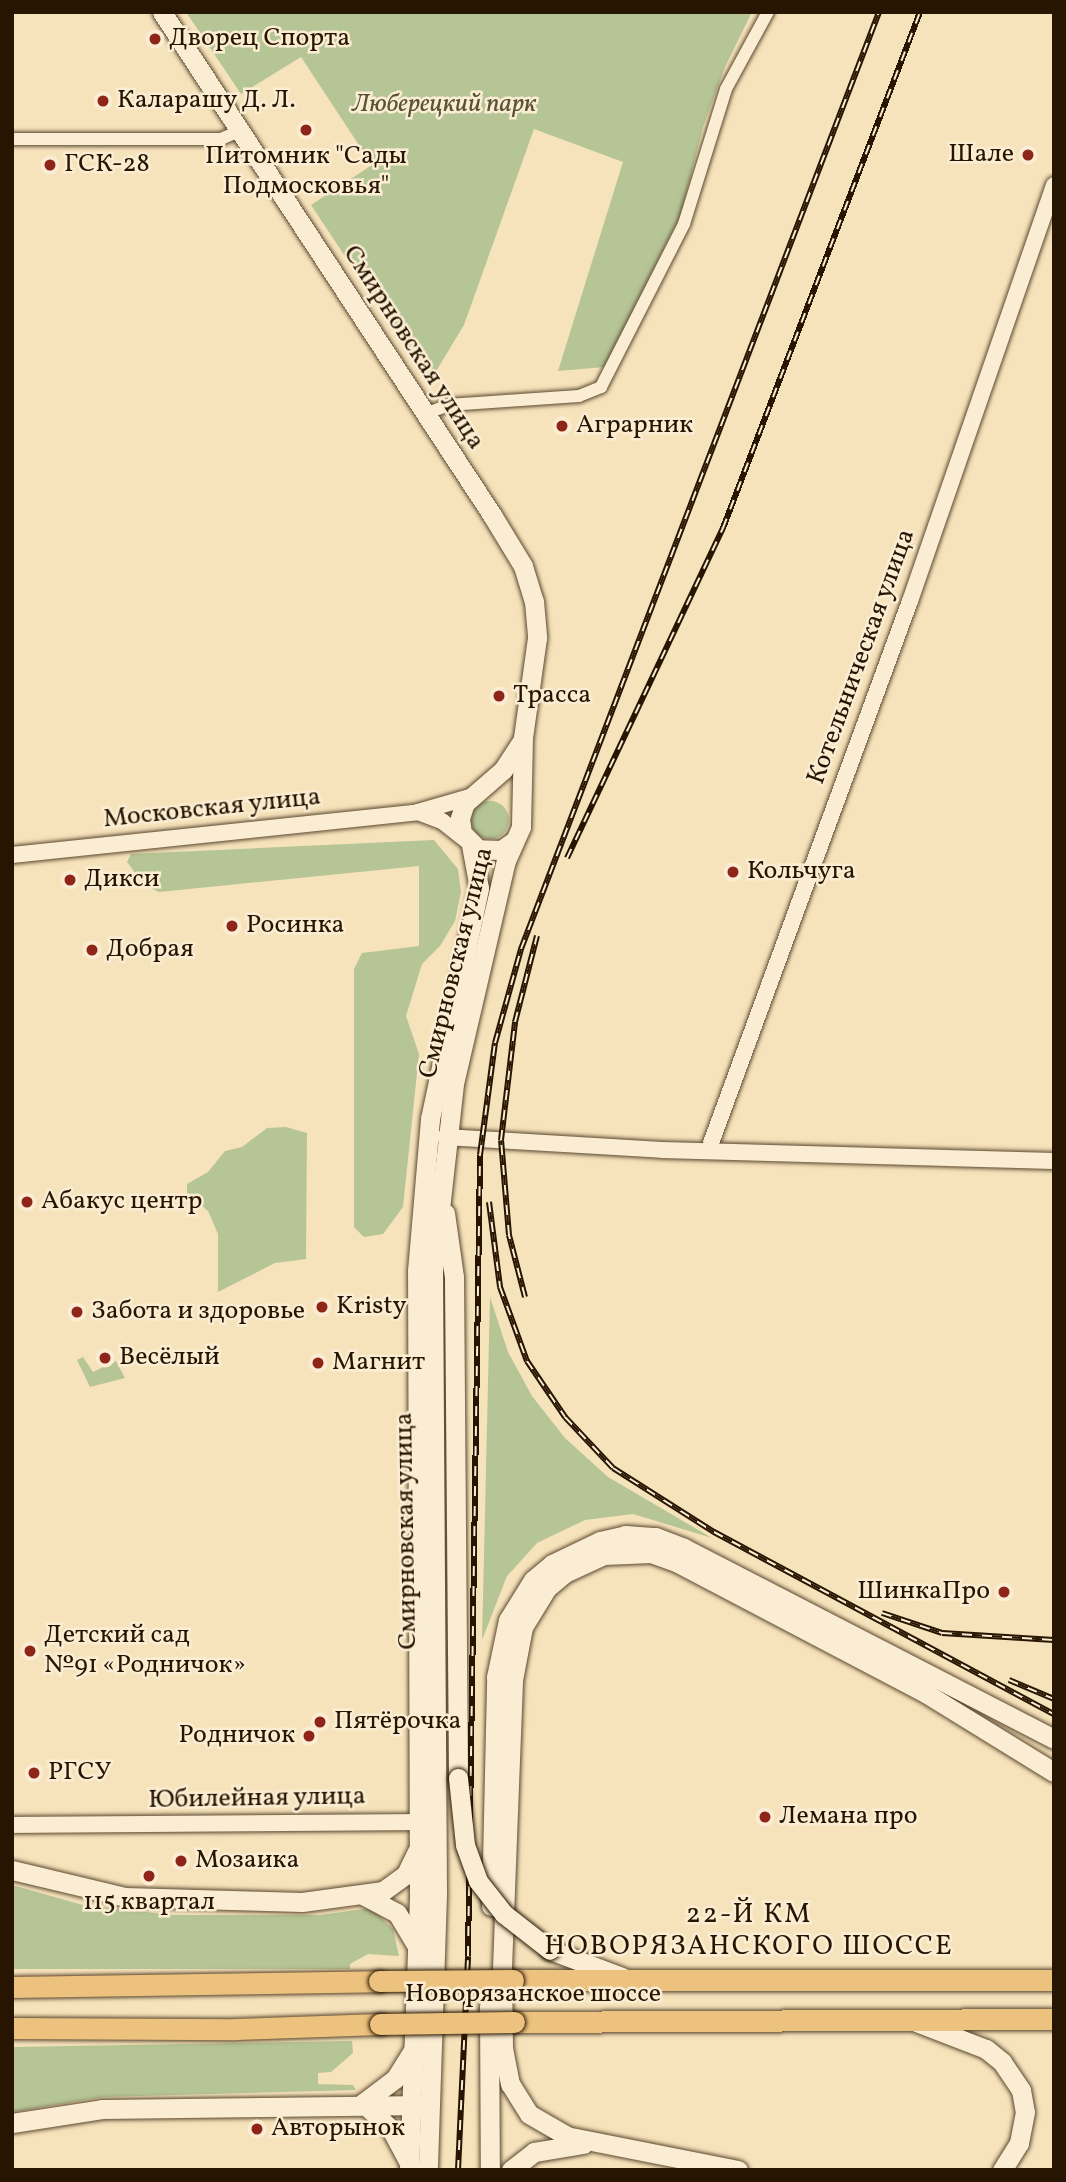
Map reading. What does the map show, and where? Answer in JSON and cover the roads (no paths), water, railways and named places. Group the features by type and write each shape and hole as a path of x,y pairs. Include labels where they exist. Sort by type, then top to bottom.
{"highway":[{"name":"Новорязанское шоссе","path":"12,1987 513,1980 1053,1980"},
{"name":"Новорязанское шоссе","path":"12,2028 236,2029 513,2022 1054,2019"}],"main road":[{"name":"Смирновская улица","path":"162,12 523,566 537,638 523,738 521,827 514,841 474,989 440,1177 433,1272 428,1894"},
{"name":"Смирновская улица","path":"428,1894 418,1847 414,1561 417,1271 430,1119 479,888 460,818 474,795 503,770 523,738"},
{"path":"474,795 499,791 512,798 520,811"},
{"name":"Смирновская улица","path":"468,842 493,852 514,841"},
{"path":"440,1177 454,1277 455,1660 458,1778 467,1854 478,1881 498,1907 550,1950 633,1981"},
{"path":"490,2170 488,2064 496,1678 508,1620 533,1580 552,1564 600,1541 625,1535 656,1537 711,1561 1054,1739"},
{"path":"738,2170 591,2143 555,2131 529,2114 510,2084 503,2047 513,1680 523,1627 547,1588 565,1573 604,1555 651,1553 678,1563 927,1693 1054,1772"},
{"path":"12,1870 88,1890 160,1899 302,1902 363,1895 396,1884 413,1863 418,1847"},
{"path":"423,2105 415,2046 417,1948 428,1894"},
{"path":"416,2168 423,2105 428,1894"},
{"path":"363,1895 397,1913 417,1948"},
{"path":"12,1980 58,1986"},
{"path":"912,2020 985,2049 1012,2075 1021,2090 1024,2125 1019,2143 1002,2170"},
{"path":"363,2103 395,2079 415,2046"},
{"path":"12,2123 102,2109 363,2103 423,2105"},
{"path":"363,2103 391,2129 416,2168"},
{"path":"511,2170 534,2151 591,2143"}],"street":[{"path":"425,414 447,405 579,396 601,387 684,224 726,89 768,12"},
{"path":"12,139 220,139 239,131"},
{"name":"Котельническая улица","path":"711,1143 910,601 1054,185"},
{"name":"Московская улица","path":"12,855 418,812 474,795"},
{"path":"418,812 442,821 468,842"},
{"path":"445,1138 1054,1161"},
{"path":"588,1144 711,1143 777,1152"},
{"name":"Юбилейная улица","path":"12,1825 419,1822"}],"railway":[{"path":"458,2170 468,1956 480,1155 495,1043 521,949 879,12"},
{"path":"567,858 723,528 920,12"},
{"path":"525,1297 509,1235 501,1140 515,1022 537,936"},
{"path":"489,1202 500,1287 527,1361 565,1417 613,1468 714,1532 1054,1714"},
{"path":"882,1613 942,1633 1054,1640"},
{"path":"1009,1680 1054,1699"}],"place":[{"name":"Дворец Спорта","path":"155,39"},
{"name":"Каларашу Д. Л.","path":"103,101"},
{"name":"Питомник \"Сады Подмосковья\"","path":"306,130"},
{"name":"Шале","path":"1028,155"},
{"name":"ГСК-28","path":"50,165"},
{"name":"Аграрник","path":"562,426"},
{"name":"Трасса","path":"499,696"},
{"name":"Кольчуга","path":"733,872"},
{"name":"Дикси","path":"70,880"},
{"name":"Росинка","path":"232,926"},
{"name":"Добрая","path":"92,950"},
{"name":"Абакус центр","path":"27,1202"},
{"name":"Kristy","path":"322,1307"},
{"name":"Забота и здоровье","path":"77,1312"},
{"name":"Весёлый","path":"105,1358"},
{"name":"Магнит","path":"318,1363"},
{"name":"ШинкаПро","path":"1004,1592"},
{"name":"Детский сад №91 «Родничок»","path":"30,1651"},
{"name":"Пятёрочка","path":"320,1722"},
{"name":"Родничок","path":"309,1736"},
{"name":"РГСУ","path":"34,1773"},
{"name":"Лемана про","path":"765,1817"},
{"name":"Мозаика","path":"181,1861"},
{"name":"115 квартал","path":"149,1876"},
{"name":"Авторынок","path":"257,2129"}],"district":[{"name":"22-Й КМ НОВОРЯЗАНСКОГО ШОССЕ","path":"749,1931"}],"park label":[{"name":"Люберецкий парк","path":"444,105"}]}
